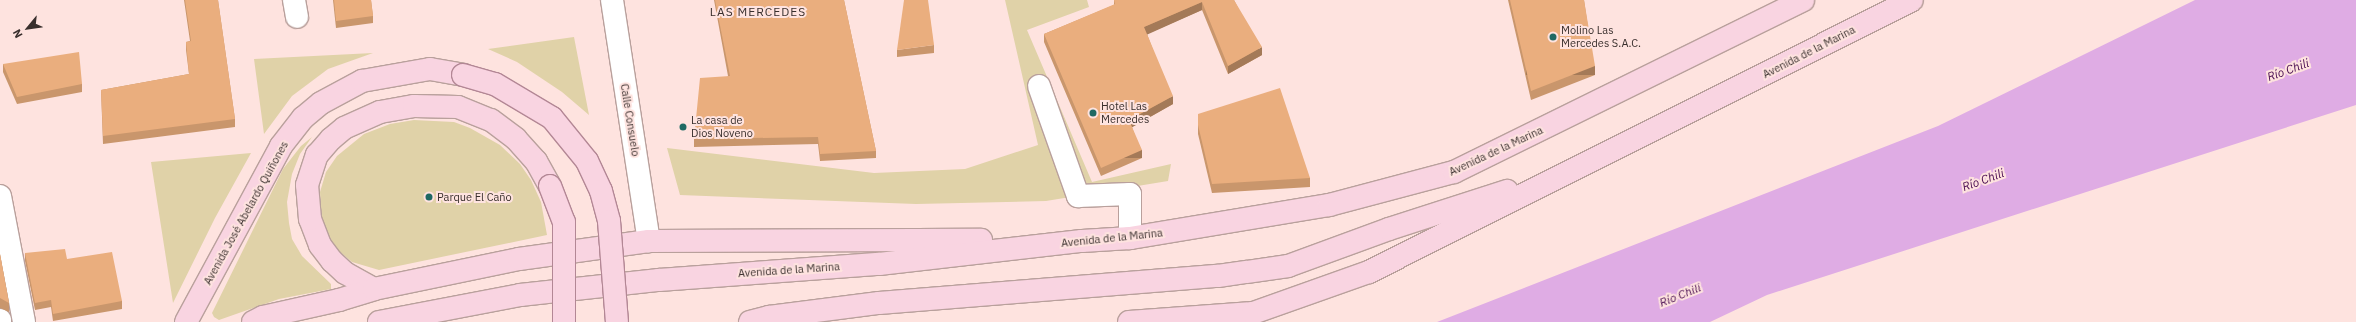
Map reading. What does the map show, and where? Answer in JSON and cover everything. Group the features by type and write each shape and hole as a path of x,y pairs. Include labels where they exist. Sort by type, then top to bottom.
{"main road":[{"name":"Avenida de la Marina","path":"379,322 407,318 520,295 659,280 879,264 1082,241 1130,238 1329,205 1454,172 1803,0"},
{"name":"Avenida de la Marina","path":"1129,322 1253,313 1369,272 1580,168 1912,0"},
{"name":"Avenida José Abelardo Quiñones","path":"186,322 281,146 303,118 321,103 369,79 430,69 463,75 495,84 552,118 587,161 601,191 609,221 617,322"},
{"path":"374,289 345,273 332,261 320,245 310,219 307,185 317,155 331,139 344,128 380,112 414,106 458,106 491,120 516,139 536,161 550,186 564,222 564,322"},
{"path":"750,322 769,316 879,304 1218,276 1288,266 1389,229 1580,168"},
{"path":"252,322 263,317 339,300 374,289 520,259 649,241 1082,241"},
{"path":"407,318 430,322"}],"street":[{"name":"Calle Consuelo","path":"612,0 649,241"},
{"path":"1039,86 1078,196 1130,194 1130,238"},
{"path":"0,196 24,322"}],"shaded area":[{"path":"1005,0 1087,0 1089,7 1027,30 1092,182 1171,164 1168,181 1046,201 916,204 680,195 667,148 874,173 965,169 1038,145"},
{"path":"574,37 589,115 562,92 517,62 488,49"},
{"path":"373,53 328,69 292,96 264,134 254,59"},
{"name":"Parque El Caño","path":"414,120 454,122 470,128 500,145 520,164 531,180 541,202 547,235 379,270 352,262 333,246 323,228 321,212 320,192 326,172 337,156 364,134 390,124"},
{"path":"312,137 300,154 292,174 287,202 289,223 292,239 302,256 331,284 331,289 279,299 219,320 214,317 212,313 283,169 301,146"},
{"path":"251,153 215,218 173,303 151,162"}],"water":[{"name":"Río Chili","path":"2195,0 2356,0 2356,105 1767,295 1710,322 1437,322 1938,126"}],"building":[{"path":"185,0 218,0 235,119 103,136 101,90 189,74 186,42 191,41"},
{"path":"334,0 371,0 373,16 336,21"},
{"path":"715,0 844,0 876,151 820,154 818,137 694,139 700,78 730,76"},
{"path":"904,0 928,0 934,45 897,50"},
{"path":"1114,0 1234,0 1262,47 1228,66 1202,2 1144,27 1173,96 1129,120 1142,150 1101,168 1044,34 1115,4"},
{"name":"Molino Las Mercedes S.A.C.","path":"1510,0 1584,0 1595,66 1531,91"},
{"path":"79,52 82,84 17,97 3,64"},
{"path":"1280,88 1310,178 1212,184 1198,125 1198,114"},
{"path":"65,249 67,259 112,252 122,301 53,314 51,300 35,303 25,253"},
{"path":"0,254 9,303 0,298"}],"place":[{"name":"Molino Las Mercedes S.A.C.","path":"1553,37"},
{"name":"Hotel Las Mercedes","path":"1093,113"},
{"name":"La casa de Dios Noveno","path":"683,127"},
{"name":"Parque El Caño","path":"429,197"}],"district":[{"name":"LAS MERCEDES","path":"758,12"}]}
